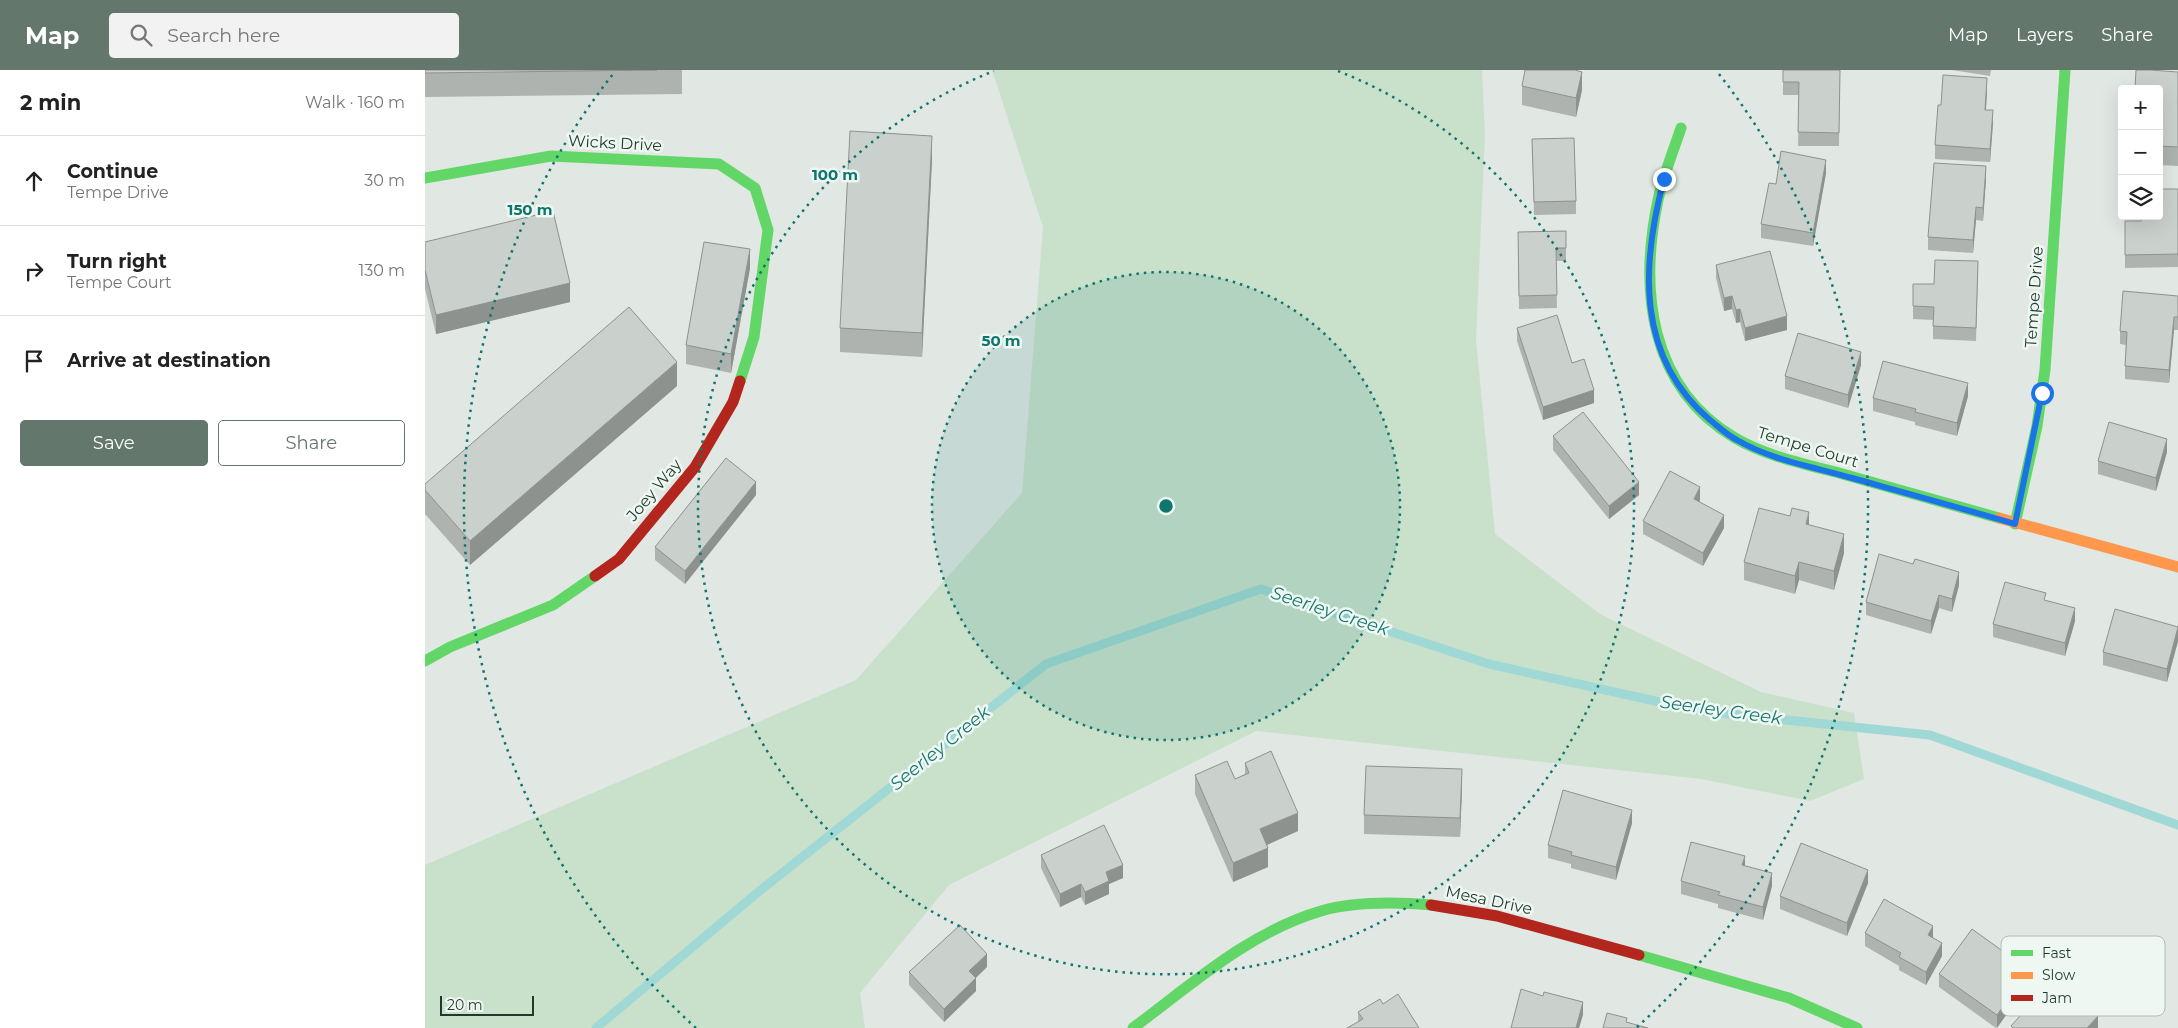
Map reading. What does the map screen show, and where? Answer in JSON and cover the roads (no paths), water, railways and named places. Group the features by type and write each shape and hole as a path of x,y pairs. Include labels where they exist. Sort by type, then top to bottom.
{"street":[{"name":"Tempe Drive","path":"2015,524 2037,426 2045,370 2065,70"},
{"name":"Tempe Court","path":"1681,128 1658,200 1650,249 1649,292 1651,322 1665,364 1689,402 1735,440 1762,452 2015,524 2178,567"},
{"name":"Wicks Drive","path":"425,178 551,156 719,164 755,188 768,230"},
{"name":"Joey Way","path":"425,661 450,647 553,605 619,559 695,467 733,402 754,337 768,230"},
{"name":"Mesa Drive","path":"1133,1028 1246,946 1273,931 1320,912 1366,904 1395,902 1485,912 1767,992 1822,1011 1857,1028"}],"waterway":[{"name":"Seerley Creek","path":"596,1028 757,893 1046,664 1261,589 1489,664 1700,711 1930,735 2178,825"}]}
